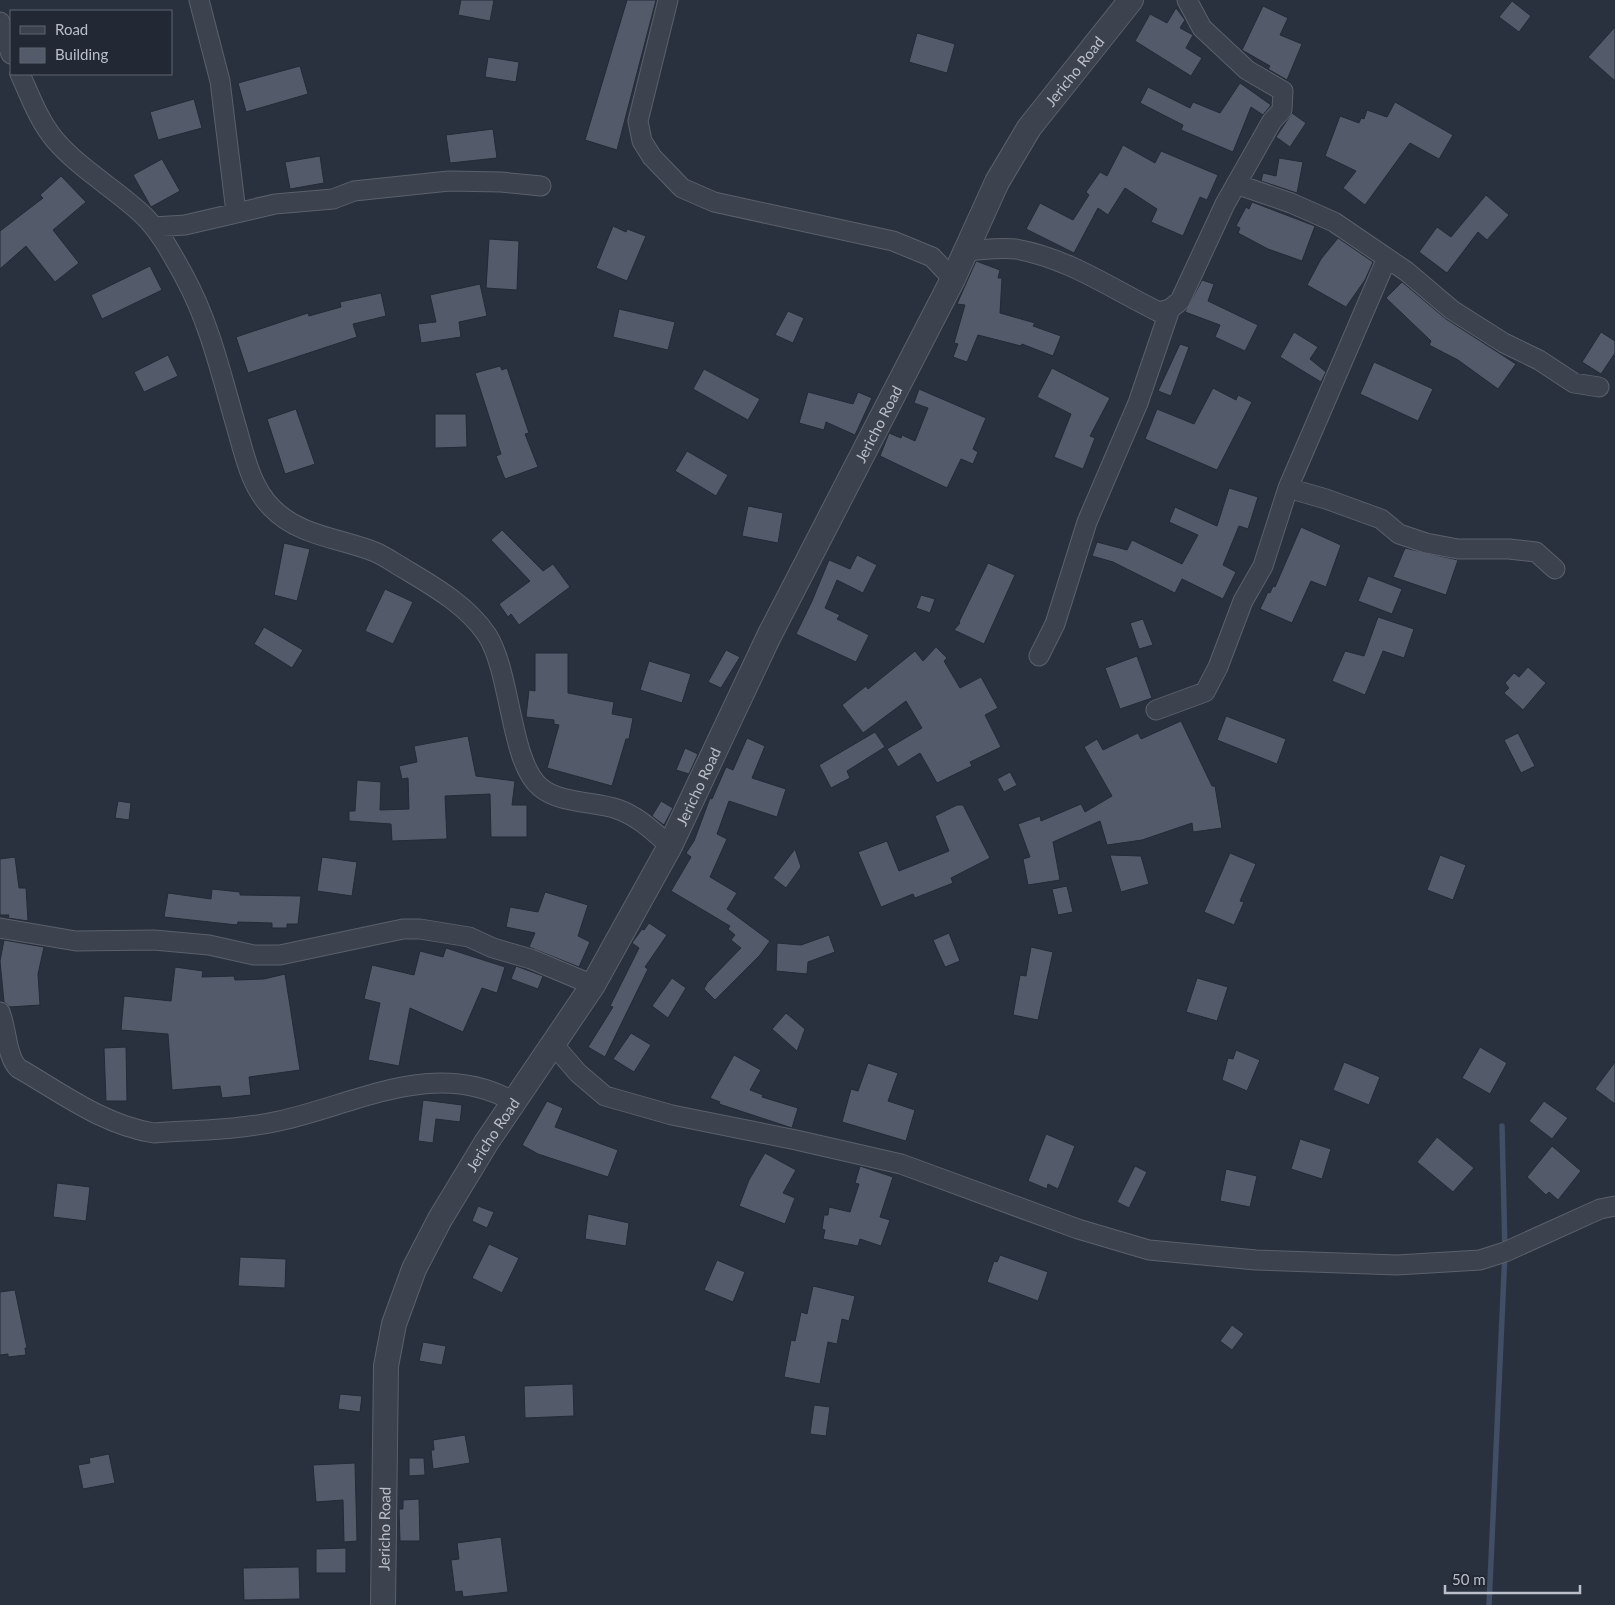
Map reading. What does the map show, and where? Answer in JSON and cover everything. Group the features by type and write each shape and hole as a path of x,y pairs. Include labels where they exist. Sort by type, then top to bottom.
{"street":[{"path":"199,0 220,81 236,212"},
{"path":"668,0 638,121 642,141 652,158 682,188 714,202 893,240 932,257 953,279"},
{"name":"Jericho Road","path":"384,1605 386,1366 394,1324 414,1269 440,1219 514,1102 593,985 670,846 769,636 953,279 997,182 1028,128 1131,0"},
{"path":"966,250 1014,249 1047,256 1077,268 1159,312 1170,309 1180,301 1236,184 1272,121 1282,110 1283,91 1247,70 1202,28 1187,0"},
{"path":"0,22 10,51"},
{"path":"20,75 42,121 54,139 70,156 144,215 154,227 186,279 203,318 253,480 269,505 283,519 302,528 376,552 450,597 487,636 502,673 518,746 534,781 540,788 555,796 621,810 648,826 670,846"},
{"path":"154,227 185,225 274,204 333,199 354,191 450,182 501,182 541,186"},
{"path":"1236,184 1292,203 1334,222 1406,271 1452,310 1504,343 1539,360 1574,383 1599,387"},
{"path":"1156,710 1205,692 1218,667 1243,601 1263,566 1288,488 1387,258"},
{"path":"1038,656 1055,624 1088,522 1138,403 1170,309"},
{"path":"1288,488 1326,499 1381,519 1399,534 1426,543 1458,550 1509,549 1536,552 1555,569"},
{"path":"0,928 76,941 154,940 209,945 254,955 280,955 403,929 420,929 469,937 493,948 530,959 593,985"},
{"path":"0,1012 6,1026 13,1063 18,1068 74,1103 110,1121 135,1130 154,1133 278,1121 392,1087 466,1084 495,1091 514,1102"},
{"path":"553,1044 578,1073 605,1096 672,1115 901,1164 1078,1229 1149,1250 1256,1260 1397,1265 1480,1260 1528,1242 1600,1209 1615,1206"}],"building":[{"path":"461,0 494,0 490,21 458,15"},
{"path":"627,0 656,0 617,150 585,140"},
{"path":"1512,1 1531,16 1519,32 1499,17"},
{"path":"1263,6 1288,18 1280,35 1302,44 1287,80 1268,69 1270,66 1242,50"},
{"path":"1176,8 1185,20 1180,28 1193,35 1186,48 1202,58 1191,76 1135,41 1150,14 1167,23"},
{"path":"1615,27 1615,81 1588,57"},
{"path":"917,33 955,44 947,73 909,62"},
{"path":"488,57 519,62 516,82 485,77"},
{"path":"300,66 308,94 246,112 238,83"},
{"path":"1240,83 1271,105 1263,115 1251,107 1233,152 1181,130 1183,125 1140,103 1148,87 1190,108 1193,102 1220,113"},
{"path":"194,99 202,128 158,140 150,112"},
{"path":"1395,102 1453,135 1439,159 1410,143 1365,205 1343,188 1356,171 1325,156 1340,116 1359,123 1361,118 1364,119 1367,110 1387,117"},
{"path":"1292,113 1306,123 1290,147 1276,137"},
{"path":"493,129 497,158 450,163 446,135"},
{"path":"1123,145 1155,163 1161,151 1218,175 1207,200 1200,197 1183,236 1151,222 1157,209 1125,188 1108,215 1098,208 1074,253 1026,229 1040,203 1073,220 1089,195 1086,192 1100,172 1107,176"},
{"path":"320,156 324,183 290,189 285,162"},
{"path":"1279,158 1303,162 1297,193 1261,181 1263,173 1276,176"},
{"path":"162,159 180,191 151,207 133,175"},
{"path":"61,176 86,202 53,230 79,263 55,282 26,246 0,269 0,231 43,198 40,195"},
{"path":"1486,195 1509,215 1487,240 1478,232 1447,273 1419,252 1437,227 1451,237"},
{"path":"1252,202 1315,226 1302,261 1268,249 1238,233 1240,228 1236,226 1246,207 1249,209"},
{"path":"613,226 626,232 627,229 646,236 627,281 596,268"},
{"path":"1338,238 1373,262 1365,280 1346,307 1307,285 1321,259"},
{"path":"489,239 519,241 517,290 486,288"},
{"path":"976,261 1000,270 998,278 1002,278 1000,313 1035,323 1033,326 1061,336 1053,356 1022,344 1021,346 978,335 967,362 953,357 958,344 954,343 965,305 957,304"},
{"path":"150,266 162,290 102,319 91,295"},
{"path":"1202,280 1214,284 1208,301 1258,325 1245,351 1215,337 1220,325 1185,312"},
{"path":"1402,282 1446,319 1516,364 1498,389 1458,360 1429,345 1431,341 1386,298"},
{"path":"480,284 487,316 459,322 461,337 421,343 418,324 436,322 430,295"},
{"path":"381,293 386,316 353,324 357,337 248,373 236,337 308,313 309,316 341,307 340,302"},
{"path":"619,309 675,322 668,350 613,337"},
{"path":"788,311 804,318 793,343 775,335"},
{"path":"1294,332 1318,347 1310,359 1326,372 1321,382 1280,357"},
{"path":"1601,332 1615,341 1615,353 1601,374 1582,362"},
{"path":"1180,344 1189,347 1171,396 1158,391"},
{"path":"168,355 178,376 144,392 134,372"},
{"path":"1374,362 1433,389 1418,421 1360,394"},
{"path":"500,366 502,370 507,368 529,433 525,434 538,467 505,479 496,456 501,454 475,373"},
{"path":"1052,368 1110,398 1090,436 1095,438 1083,469 1054,457 1071,414 1037,397"},
{"path":"704,369 760,399 748,420 693,389"},
{"path":"1213,388 1236,400 1238,395 1252,402 1217,470 1145,439 1157,409 1194,424"},
{"path":"919,389 986,418 973,449 978,452 973,464 961,459 947,488 880,456 889,433 901,438 902,435 915,441 928,408 914,403"},
{"path":"808,392 853,404 858,392 872,398 855,435 826,422 824,430 799,423"},
{"path":"296,409 315,464 285,474 267,419"},
{"path":"435,414 466,414 467,447 435,448"},
{"path":"687,451 728,475 716,496 675,471"},
{"path":"1229,488 1258,497 1248,529 1239,526 1223,565 1236,572 1223,599 1182,579 1175,593 1113,562 1092,556 1097,542 1127,550 1132,540 1182,564 1198,535 1169,522 1175,507 1217,526"},
{"path":"748,506 783,513 778,543 742,536"},
{"path":"1301,527 1341,545 1326,587 1311,581 1292,623 1260,609 1268,592 1270,593 1273,586 1275,587"},
{"path":"502,530 543,571 553,564 570,587 519,625 511,614 508,617 499,604 530,581 491,540"},
{"path":"284,543 310,549 297,601 274,595"},
{"path":"1405,548 1458,560 1446,595 1393,577"},
{"path":"857,555 877,565 863,593 837,580 825,608 840,615 837,619 869,635 856,662 796,634 829,560 850,569"},
{"path":"988,563 1015,575 984,644 954,630 960,623"},
{"path":"1368,576 1402,589 1392,614 1358,601"},
{"path":"385,589 413,602 393,644 365,631"},
{"path":"921,595 935,599 930,613 916,608"},
{"path":"1378,617 1414,629 1404,658 1383,651 1365,695 1332,681 1345,651 1364,656"},
{"path":"1143,619 1153,645 1139,649 1130,623"},
{"path":"264,627 303,650 292,668 254,644"},
{"path":"936,647 947,658 944,661 960,688 981,677 998,708 985,715 1001,747 970,762 972,766 937,783 920,753 898,767 887,749 922,728 906,701 863,733 842,705 866,686 868,689 915,651 923,661"},
{"path":"726,650 740,657 721,688 708,682"},
{"path":"535,653 568,653 568,693 614,702 612,714 633,718 629,739 626,739 612,786 547,768 559,725 554,724 554,720 526,717 529,690 535,691"},
{"path":"1137,656 1152,698 1120,709 1105,668"},
{"path":"649,661 691,674 682,703 640,690"},
{"path":"1528,667 1546,683 1523,710 1504,693 1509,688 1505,683 1514,673 1519,677"},
{"path":"1226,716 1286,739 1277,764 1217,740"},
{"path":"1181,721 1212,786 1215,786 1222,828 1193,832 1192,823 1142,840 1107,845 1100,821 1053,842 1060,880 1028,885 1023,859 1030,857 1018,824 1040,816 1041,821 1081,804 1085,812 1112,796 1084,747 1097,739 1103,750 1138,733 1141,739"},
{"path":"875,732 885,747 847,771 850,778 831,788 819,765"},
{"path":"1518,733 1535,766 1521,773 1504,740"},
{"path":"468,736 476,776 515,781 512,805 527,805 527,837 491,837 490,794 445,796 447,839 392,841 391,824 349,821 349,811 355,811 357,780 381,782 380,810 409,809 408,778 402,779 399,766 417,762 414,746"},
{"path":"747,738 765,746 752,778 786,789 777,817 729,801 717,834 727,839 710,877 737,893 727,909 770,941 760,955 715,1000 704,989 707,983 741,948 731,940 735,935 728,929 730,926 671,891 691,857 686,853 694,841 710,798 712,799 726,767 733,770"},
{"path":"685,748 698,754 689,774 676,770"},
{"path":"1010,772 1017,785 1004,792 997,779"},
{"path":"118,801 131,803 129,820 115,818"},
{"path":"661,801 673,808 664,825 652,816"},
{"path":"957,805 963,805 990,858 951,878 953,883 915,898 913,894 881,907 858,852 887,841 899,871 949,851 935,816"},
{"path":"795,849 801,867 786,888 773,878"},
{"path":"1230,853 1256,864 1240,901 1244,902 1234,925 1204,912"},
{"path":"1110,855 1141,856 1149,884 1121,892"},
{"path":"1440,855 1466,865 1453,900 1427,890"},
{"path":"15,857 19,888 26,888 28,921 8,918 9,915 0,915 0,859"},
{"path":"322,857 357,862 352,896 317,891"},
{"path":"1067,886 1073,912 1058,915 1052,889"},
{"path":"212,889 240,892 240,895 301,896 298,924 287,924 287,928 272,928 272,923 238,922 237,925 164,917 168,893 211,899"},
{"path":"545,892 588,905 578,936 590,942 579,967 529,947 535,933 506,927 510,907 538,912"},
{"path":"649,923 667,935 645,967 648,969 605,1057 588,1047 613,1007 610,1006 639,948 632,943"},
{"path":"949,933 960,961 945,967 933,940"},
{"path":"829,935 835,952 808,962 807,974 776,971 777,943 801,945"},
{"path":"4,940 44,947 38,974 40,1005 10,1007 4,1002 0,961"},
{"path":"1031,947 1053,952 1038,1020 1013,1015 1020,975 1026,976"},
{"path":"446,948 505,967 497,993 482,988 463,1032 410,1008 399,1066 368,1060 380,1003 364,999 372,965 414,975 420,951 443,957"},
{"path":"516,966 543,976 538,989 511,979"},
{"path":"175,967 203,971 202,977 234,976 235,980 264,979 285,974 300,1070 249,1077 251,1095 222,1098 220,1086 172,1090 168,1034 121,1030 124,996 171,1001"},
{"path":"672,978 686,988 668,1018 652,1006"},
{"path":"1197,978 1228,987 1217,1021 1186,1012"},
{"path":"786,1013 805,1029 797,1051 772,1029"},
{"path":"631,1033 651,1045 634,1072 613,1059"},
{"path":"126,1047 127,1101 106,1101 104,1048"},
{"path":"1480,1047 1507,1063 1490,1094 1462,1078"},
{"path":"1236,1050 1260,1060 1247,1091 1222,1080 1228,1058 1233,1059"},
{"path":"734,1055 761,1070 750,1090 763,1095 762,1097 798,1108 792,1128 719,1104 720,1102 710,1098"},
{"path":"1344,1062 1380,1077 1369,1105 1333,1090"},
{"path":"1615,1062 1615,1104 1595,1089"},
{"path":"868,1063 898,1073 888,1101 915,1110 906,1141 842,1122 851,1089 858,1091"},
{"path":"423,1100 462,1105 460,1122 436,1119 433,1143 418,1141"},
{"path":"547,1101 563,1108 555,1127 618,1150 608,1177 538,1154 522,1145"},
{"path":"1544,1101 1568,1118 1552,1139 1529,1121"},
{"path":"1046,1134 1075,1146 1058,1189 1048,1184 1047,1189 1028,1181"},
{"path":"1437,1137 1474,1168 1453,1192 1417,1162"},
{"path":"1300,1139 1331,1149 1322,1179 1291,1169"},
{"path":"1552,1146 1581,1171 1558,1200 1549,1192 1546,1195 1527,1177"},
{"path":"765,1153 796,1170 783,1193 795,1198 785,1224 739,1206 749,1180"},
{"path":"860,1166 893,1177 880,1217 890,1220 881,1246 860,1239 858,1246 823,1239 825,1230 822,1229 824,1215 828,1215 829,1207 850,1212 859,1184 855,1183"},
{"path":"1135,1166 1147,1172 1129,1208 1117,1202"},
{"path":"1226,1169 1257,1176 1250,1207 1220,1201"},
{"path":"57,1183 90,1187 86,1221 53,1217"},
{"path":"478,1206 494,1212 487,1228 472,1221"},
{"path":"588,1214 629,1223 626,1246 585,1239"},
{"path":"489,1244 519,1258 502,1293 472,1278"},
{"path":"1000,1255 1048,1272 1038,1301 987,1282 994,1261 997,1262"},
{"path":"240,1257 286,1259 285,1288 238,1286"},
{"path":"717,1260 745,1272 733,1302 704,1290"},
{"path":"813,1286 855,1296 849,1321 842,1319 837,1344 828,1342 820,1384 784,1377 791,1340 795,1341 801,1312 807,1314"},
{"path":"15,1290 27,1348 25,1348 26,1355 8,1357 8,1354 0,1355 0,1292"},
{"path":"1232,1325 1244,1334 1232,1350 1220,1341"},
{"path":"423,1342 446,1346 442,1365 419,1361"},
{"path":"573,1384 574,1416 525,1418 524,1386"},
{"path":"340,1394 362,1396 360,1412 338,1409"},
{"path":"814,1405 830,1407 826,1436 810,1434"},
{"path":"465,1435 470,1463 433,1469 431,1450 434,1450 433,1440"},
{"path":"109,1454 115,1483 83,1489 78,1465 90,1463 89,1458"},
{"path":"409,1458 424,1458 425,1475 409,1476"},
{"path":"355,1463 357,1541 344,1542 343,1500 316,1502 313,1465"},
{"path":"419,1499 420,1541 400,1541 399,1509 403,1509 403,1500"},
{"path":"501,1537 508,1592 463,1597 462,1591 455,1592 451,1560 459,1559 457,1543"},
{"path":"346,1548 346,1573 316,1573 316,1549"},
{"path":"299,1567 300,1599 244,1600 243,1568"}],"waterway":[{"path":"1489,1605 1505,1252 1502,1126"}]}
